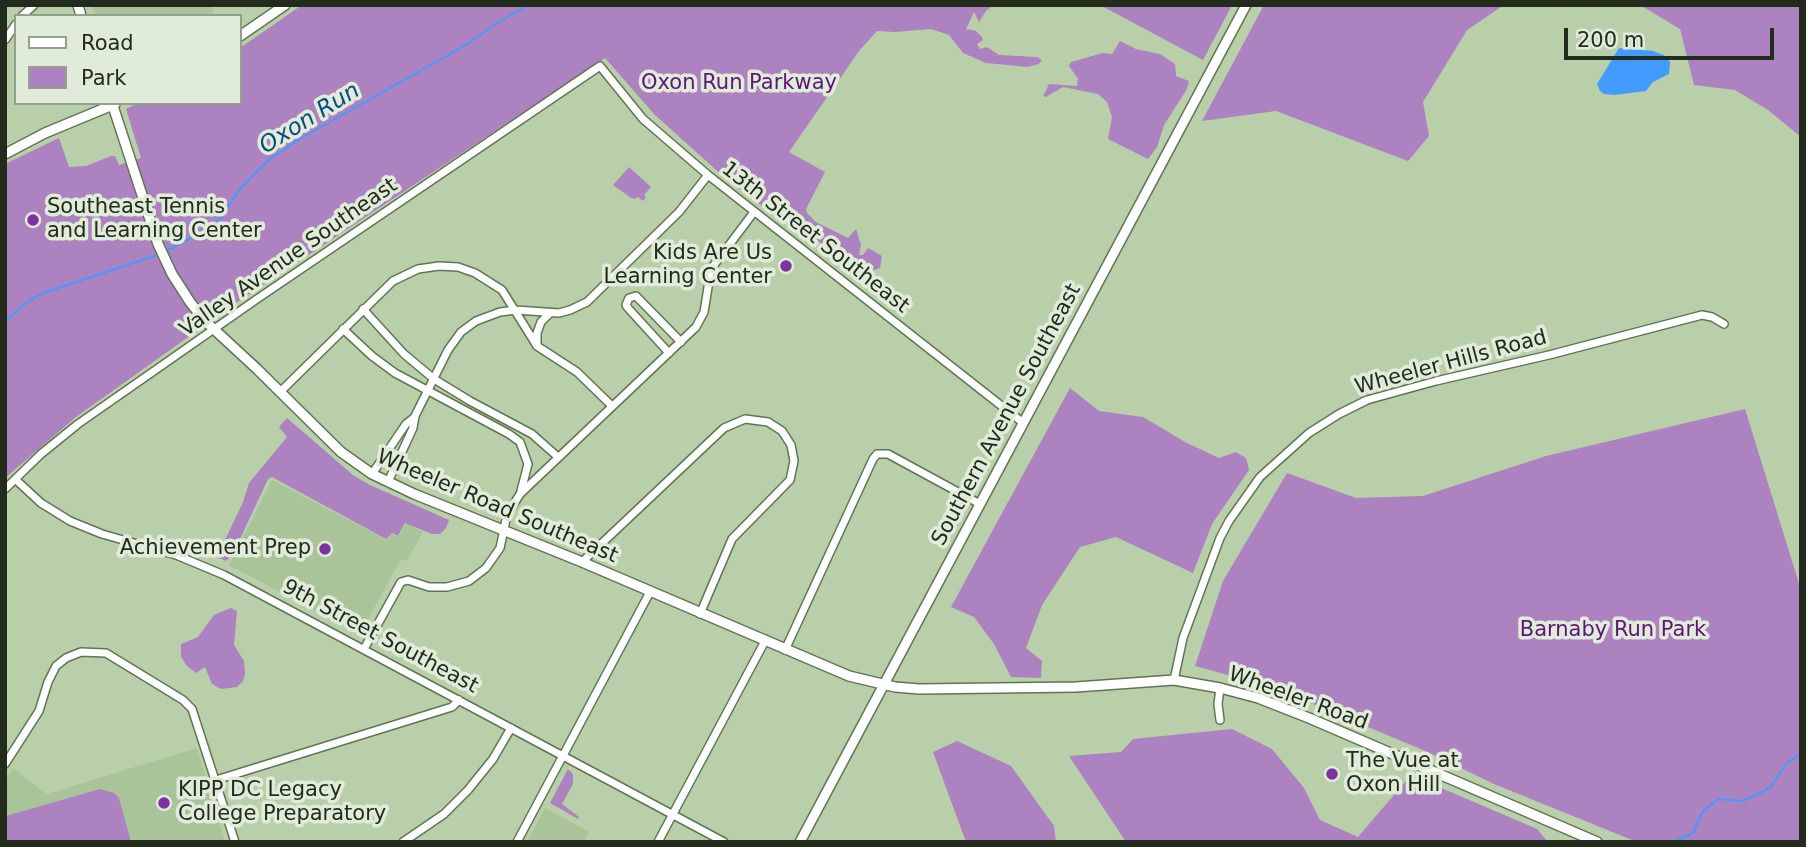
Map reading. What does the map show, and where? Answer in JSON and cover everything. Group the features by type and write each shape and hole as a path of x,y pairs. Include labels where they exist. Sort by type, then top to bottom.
{"main road":[{"path":"242,34 274,8 285,5"},
{"name":"Southern Avenue Southeast","path":"800,842 1246,5"},
{"path":"5,154 45,133 112,105"},
{"name":"Wheeler Road Southeast","path":"114,105 165,259 194,308 341,452 388,482 785,650 849,676 884,685"},
{"name":"Wheeler Road","path":"884,685 952,690 1076,687 1174,680 1220,688 1258,698 1309,718 1597,842"}],"street":[{"name":"13th Street Southeast","path":"600,66 643,118 708,175 1022,422"},
{"name":"Valley Avenue Southeast","path":"5,489 71,429 600,66"},
{"path":"388,482 413,428 415,416 451,346 466,328 486,316 516,310 550,313 570,310 593,297 679,212 708,175"},
{"path":"365,649 401,582 408,580 439,588 469,581 481,573 493,559 502,541 507,515 520,494 681,342 702,318 710,269 754,212"},
{"path":"280,392 363,309 401,276 418,269 439,266 458,267 502,290 537,346 577,372 612,406"},
{"path":"669,353 628,308 626,305 629,298 636,296 681,342"},
{"path":"363,309 404,354 435,379 471,402 530,433 558,457"},
{"path":"537,346 537,333 541,322 550,313"},
{"name":"Wheeler Hills Road","path":"1174,680 1182,638 1229,521 1260,477 1309,433 1367,400 1413,387 1702,316 1712,317 1724,324"},
{"path":"343,329 372,356 428,392 520,442 528,464 520,494"},
{"path":"468,413 471,402"},
{"path":"372,474 406,424 415,416"},
{"path":"582,562 724,428 747,419 768,422 783,432 791,446 794,461 790,480 732,539 700,614"},
{"path":"523,448 530,433"},
{"path":"785,650 873,459 883,453 980,504"},
{"name":"9th Street Southeast","path":"15,479 41,503 70,521 102,534 188,559 249,587 724,842"},
{"path":"517,842 650,592"},
{"path":"658,842 765,641"},
{"path":"5,764 39,711 54,669 66,658 81,652 106,653 185,701 196,716 234,842"},
{"path":"1220,688 1220,720"},
{"path":"216,780 452,707 459,700"},
{"path":"403,842 438,819 468,790 493,759 511,728"}],"shaded area":[{"path":"92,5 211,5 213,14 95,14"},
{"name":"Achievement Prep","path":"272,480 387,540 391,534 399,537 406,523 423,532 407,561 401,559 360,634 229,565"},
{"path":"197,748 225,842 5,842 5,781 13,768 47,794"},
{"path":"545,808 589,832 584,842 527,842"}],"green space":[{"name":"Oxon Run Parkway","path":"302,5 994,5 979,22 974,12 966,29 976,31 982,37 983,40 977,44 980,49 987,47 999,55 1037,57 1042,60 1039,64 1028,67 986,63 963,53 949,35 931,29 877,31 859,51 789,152 825,172 806,209 807,213 816,222 848,238 856,229 861,245 859,255 863,255 868,248 882,256 880,268 874,270 849,262 847,254 839,256 812,237 785,223 725,178 655,115 605,58 236,303 76,417 5,478 5,164 59,138 69,167 86,166 111,156 115,156 119,165 141,158 126,109 134,105 242,105 242,47"},
{"path":"1100,5 1232,5 1203,60"},
{"path":"1264,5 1504,5 1467,30 1423,102 1429,136 1408,161 1276,111 1202,121"},
{"path":"1640,5 1801,5 1801,137 1768,110 1735,90 1694,85 1680,29"},
{"path":"1120,41 1136,49 1160,54 1175,64 1176,76 1189,81 1187,89 1164,125 1157,147 1148,159 1108,139 1112,117 1107,102 1098,94 1063,87 1046,97 1043,96 1049,84 1077,86 1078,79 1069,66 1071,62 1103,53 1112,54"},
{"path":"629,167 651,187 644,195 646,197 643,201 638,197 631,198 613,185"},
{"path":"1070,388 1099,411 1143,417 1219,458 1236,452 1246,458 1249,470 1212,524 1193,573 1116,537 1080,547 1042,605 1026,648 1042,661 1041,678 1011,677 994,644 974,617 951,607"},
{"name":"Barnaby Run Park","path":"1745,409 1801,590 1801,842 1637,842 1494,784 1430,753 1275,688 1195,666 1223,581 1287,473 1356,498 1423,496 1546,456"},
{"path":"287,418 353,475 449,520 446,528 440,534 432,534 405,523 398,536 392,533 386,539 272,477 268,479 233,554 226,561 217,557 249,483 287,437 279,427"},
{"path":"231,608 237,611 234,645 244,661 245,674 237,687 221,689 212,684 205,667 196,673 187,666 181,657 181,644 198,637 214,615"},
{"path":"1232,729 1272,749 1304,788 1320,820 1358,837 1411,775 1537,829 1548,842 1126,842 1069,756 1121,752 1133,739"},
{"path":"957,741 1011,766 1054,826 1056,842 966,842 933,752"},
{"path":"568,769 573,774 573,784 562,804 579,817 578,819 550,803"},
{"path":"100,789 114,793 119,798 131,842 5,842 6,816"}],"water":[{"path":"1619,48 1653,51 1664,55 1670,62 1669,74 1653,82 1646,91 1604,94 1597,84"}],"waterway":[{"name":"Oxon Run","path":"166,251 209,229 220,219 255,173 298,140 466,45 529,5"},
{"name":"Oxon Run","path":"5,321 43,293 157,255"},
{"path":"1673,842 1693,833 1703,811 1718,799 1743,801 1770,788 1786,764 1801,753"}],"place":[{"name":"Southeast Tennis and Learning Center","path":"33,220"},
{"name":"Kids Are Us Learning Center","path":"786,266"},
{"name":"Achievement Prep","path":"325,549"},
{"name":"The Vue at Oxon Hill","path":"1332,774"},
{"name":"KIPP DC Legacy College Preparatory","path":"164,803"}]}
